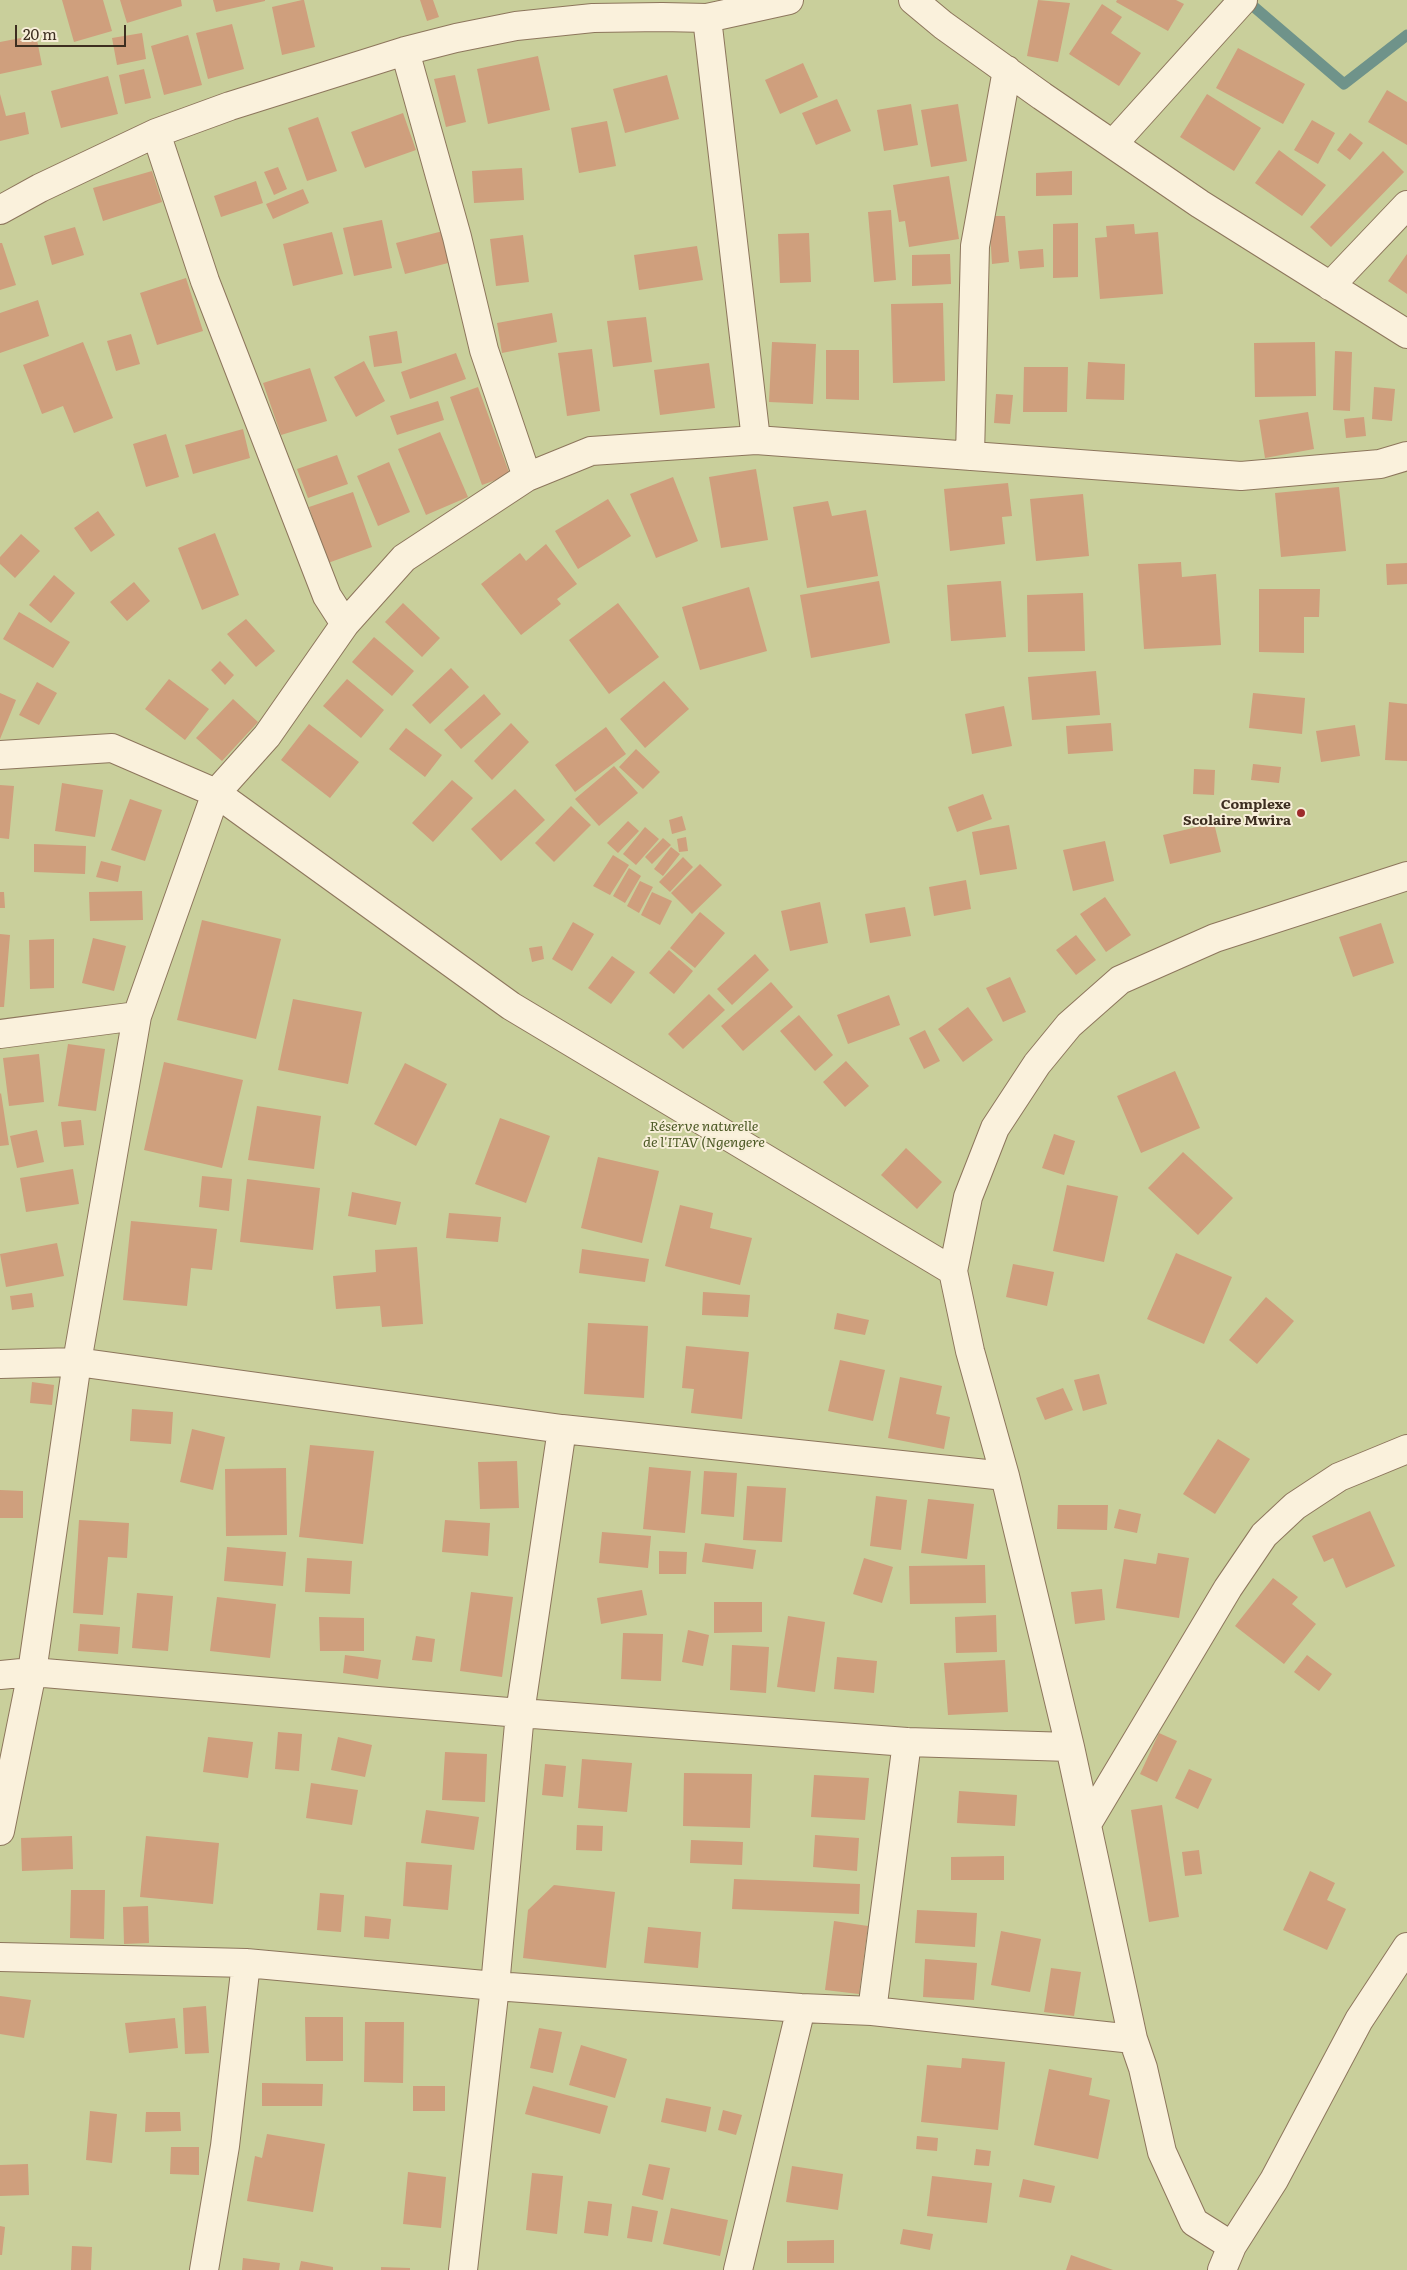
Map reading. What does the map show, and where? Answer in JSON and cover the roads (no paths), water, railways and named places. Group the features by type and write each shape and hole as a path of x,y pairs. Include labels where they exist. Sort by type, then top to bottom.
{"street":[{"path":"0,210 40,188 156,133 230,106 405,51 516,26 642,17 707,18 789,0"},
{"path":"914,0 943,25 1200,204 1407,334"},
{"path":"1113,144 1243,0"},
{"path":"707,18 756,440"},
{"path":"405,51 457,237 484,350 527,477"},
{"path":"970,456 975,246 1007,70"},
{"path":"156,133 205,281 327,596 345,624"},
{"path":"1330,286 1407,205"},
{"path":"0,1831 32,1672 77,1362 137,1016 216,793 268,736 345,624 404,558 527,477 591,451 756,440 1241,476 1380,464 1407,456"},
{"path":"0,755 112,748 216,793 511,1006 953,1271"},
{"path":"1407,876 1215,938 1120,980 1069,1026 1037,1064 996,1128 968,1197 953,1271 970,1351 1005,1476 1070,1747 1134,2039 1143,2068 1162,2152 1194,2222 1227,2258 1274,2180 1359,2020 1407,1947"},
{"path":"0,1034 137,1016"},
{"path":"0,1364 77,1362 562,1429 1005,1476"},
{"path":"463,2270 495,1986 520,1714 562,1429"},
{"path":"1088,1824 1228,1588 1264,1535 1295,1506 1339,1478 1407,1449"},
{"path":"0,1675 32,1672 520,1714 907,1742 1070,1747"},
{"path":"872,2011 907,1742"},
{"path":"0,1956 246,1963 495,1986 801,2008 872,2011 1134,2039"},
{"path":"204,2270 225,2146 246,1963"},
{"path":"738,2270 801,2008"}],"waterway":[{"path":"1246,0 1344,84 1407,35"}],"place":[{"name":"Complexe Scolaire Mwira","path":"1301,813"}],"park label":[{"name":"Réserve naturelle de l'ITAV (Ngengere","path":"704,1136"}]}
